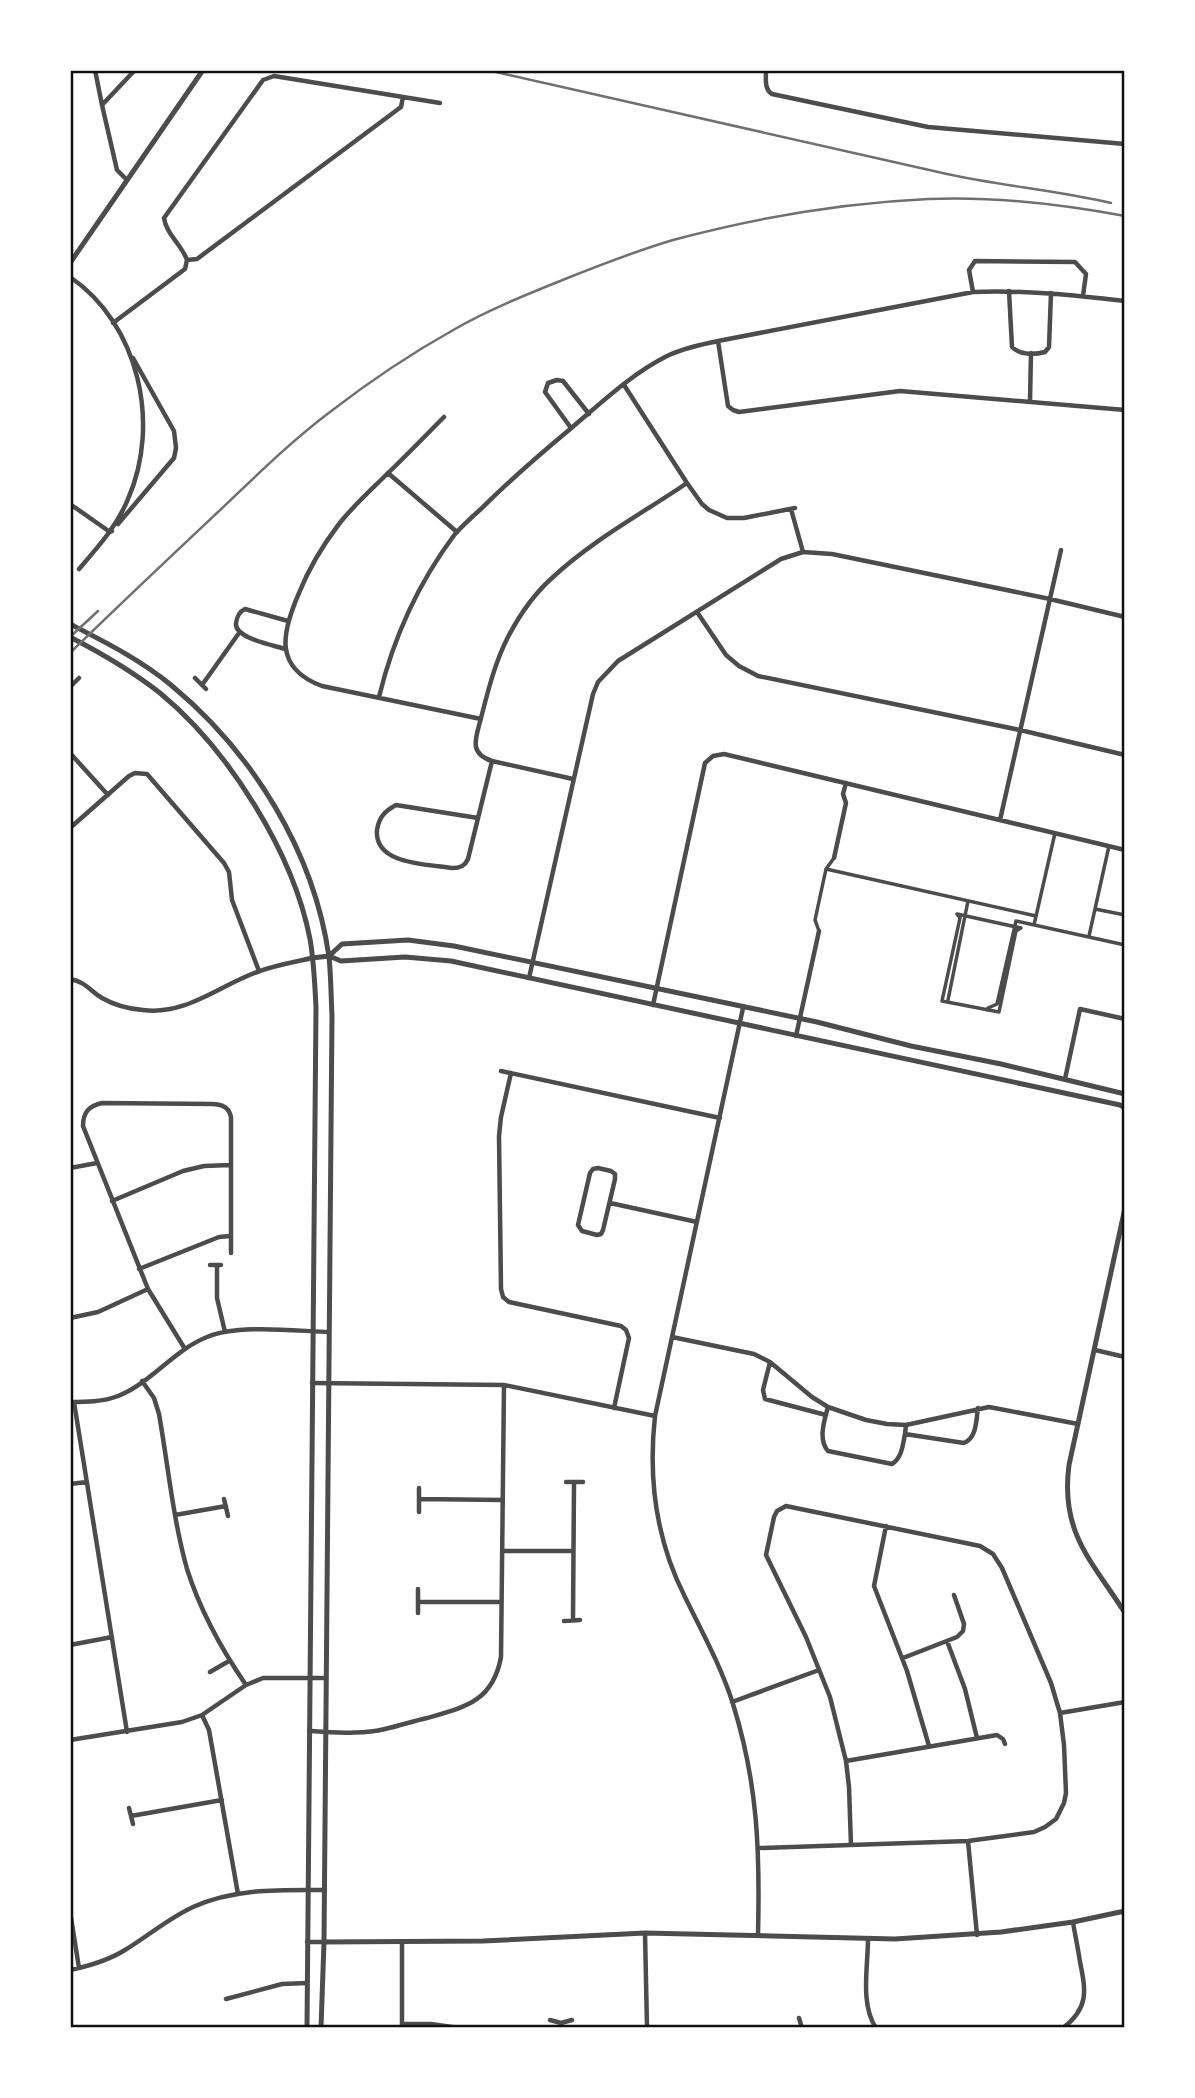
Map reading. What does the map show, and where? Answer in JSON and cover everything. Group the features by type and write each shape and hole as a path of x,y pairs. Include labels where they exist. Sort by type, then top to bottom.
{"street":[{"path":"95,70 117,170 127,180"},
{"path":"102,105 135,70"},
{"path":"70,263 203,70"},
{"path":"766,70 766,85 772,94 928,127 1125,144"},
{"path":"113,323 185,269 185,254 165,225 164,218 263,80 274,76 440,103"},
{"path":"187,260 197,259 401,107 403,97"},
{"path":"973,292 969,270 975,261 1075,262 1086,274 1083,296"},
{"path":"70,277 97,300 113,323 174,431 176,448 174,458 79,569"},
{"path":"1009,291 1012,347 1018,352 1031,353 1041,353 1049,348 1051,293"},
{"path":"379,697 408,612 457,532 512,478 571,428 647,367 666,356 686,348 718,341 973,292 1051,293 1125,301"},
{"path":"718,341 728,406 739,412 900,391 1125,410"},
{"path":"110,532 123,511 135,481 143,441 141,394 128,348"},
{"path":"1030,401 1031,353"},
{"path":"571,428 547,397 545,392 548,383 563,381 589,414"},
{"path":"624,385 702,504 727,518 744,519 793,509 803,552"},
{"path":"70,414 70,443"},
{"path":"444,416 340,522 303,582 288,621 285,649 301,676 322,686 481,719"},
{"path":"388,473 457,532"},
{"path":"573,779 482,758 475,747 495,669 519,618 551,578 607,536 687,483"},
{"path":"70,504 110,532"},
{"path":"1000,820 1062,550"},
{"path":"529,978 573,779 598,682 618,661 780,559 803,552 832,554 1125,617"},
{"path":"285,649 239,633 236,626 239,612 245,609 288,621"},
{"path":"697,612 726,655 738,666 758,676 1020,730 1125,755"},
{"path":"70,624 108,644 170,684 211,723 239,756 273,804 306,872 329,956 332,1016 325,1890 321,2028"},
{"path":"195,678 204,687 239,633"},
{"path":"70,637 129,670 161,694 228,766 259,814 294,886 310,939 316,1008 307,2028"},
{"path":"70,687 79,678"},
{"path":"70,753 108,795"},
{"path":"653,1005 705,763 713,756 724,754 1125,850"},
{"path":"228,766 239,756"},
{"path":"478,818 396,805 382,816 378,826 378,844 394,858 458,868 466,864 468,859 492,761"},
{"path":"70,828 135,772 147,774 224,863 229,872 232,900 259,971"},
{"path":"796,1037 819,931 815,920 826,869 834,858 846,803 843,794 846,783"},
{"path":"1034,925 1055,833"},
{"path":"1088,937 1109,846"},
{"path":"826,869 1036,916"},
{"path":"948,1000 968,901"},
{"path":"1095,909 1125,915"},
{"path":"942,999 960,918 957,914 1034,925 1125,945"},
{"path":"942,999 988,1009 997,1004 1015,924"},
{"path":"942,999 999,1012 1016,931 1021,928 1015,924"},
{"path":"329,956 342,944 408,940 454,946 800,1019 1125,1094"},
{"path":"70,979 81,981 103,998 123,1006 159,1011 190,1003 259,971 312,958 329,956 341,961 380,957 424,958 464,964 1125,1108"},
{"path":"743,1008 655,1416 652,1481 662,1538 673,1572 706,1638 733,1702 747,1751 759,1848 758,1935"},
{"path":"1066,1080 1080,1009 1125,1019"},
{"path":"501,1070 720,1118"},
{"path":"511,1073 499,1136 503,1297 509,1301 621,1326 626,1330 629,1338 614,1408"},
{"path":"185,1349 148,1289 139,1269 83,1126 84,1113 102,1102 212,1104 225,1107 230,1113 231,1253"},
{"path":"70,1168 97,1163"},
{"path":"112,1201 183,1171 204,1166 230,1165"},
{"path":"593,1169 615,1174 610,1203 601,1234 582,1231 579,1228 593,1169"},
{"path":"610,1203 697,1222"},
{"path":"1125,1208 1067,1481 1071,1521 1082,1550 1125,1613"},
{"path":"139,1269 219,1237 230,1236"},
{"path":"1118,1242 1125,1244"},
{"path":"216,1265 217,1298 225,1332"},
{"path":"70,1318 97,1312 148,1289"},
{"path":"127,1732 72,1402 114,1398 197,1341 225,1332 329,1332"},
{"path":"672,1337 754,1354 770,1362 828,1407 866,1420 906,1424 978,1408 1000,1408 1078,1424"},
{"path":"1095,1350 1125,1357"},
{"path":"770,1362 762,1390 765,1399 826,1415"},
{"path":"142,1381 154,1398 159,1414 184,1558 195,1590 229,1661 246,1685"},
{"path":"312,1383 504,1385 655,1416"},
{"path":"309,1731 384,1730 464,1707 485,1693 494,1682 501,1657 504,1385"},
{"path":"828,1407 822,1440 828,1451 892,1464 900,1456 906,1424"},
{"path":"905,1434 964,1443 973,1437 978,1408"},
{"path":"70,1484 87,1482"},
{"path":"566,1482 583,1482"},
{"path":"573,1620 575,1482"},
{"path":"419,1488 419,1512"},
{"path":"225,1499 228,1516"},
{"path":"419,1499 502,1500"},
{"path":"175,1515 226,1506"},
{"path":"759,1848 851,1846 968,1842 1034,1832 1056,1819 1066,1793 1060,1713 1051,1683 1002,1568 993,1554 980,1546 791,1506 781,1508 774,1517 766,1555 806,1637 830,1697 849,1787 851,1846"},
{"path":"886,1526 874,1586 903,1658 929,1746"},
{"path":"502,1550 573,1551"},
{"path":"418,1589 418,1613"},
{"path":"903,1658 957,1637 963,1631 964,1624 954,1595"},
{"path":"418,1602 501,1602"},
{"path":"564,1621 580,1620"},
{"path":"70,1645 112,1637"},
{"path":"947,1641 965,1689 976,1738"},
{"path":"210,1672 229,1661"},
{"path":"733,1702 819,1670"},
{"path":"70,1741 182,1722 202,1715 256,1680 270,1677 326,1678"},
{"path":"1060,1713 1125,1702"},
{"path":"202,1715 209,1730 238,1894"},
{"path":"845,1761 997,1735 1005,1744"},
{"path":"131,1816 222,1800"},
{"path":"129,1808 133,1824"},
{"path":"968,1842 977,1935"},
{"path":"70,1970 123,1951 192,1907 215,1899 238,1894 325,1890"},
{"path":"70,1911 79,1968"},
{"path":"307,1942 483,1941 645,1933 868,1939 977,1935 1073,1922 1125,1911"},
{"path":"1063,2028 1081,2010 1085,1992 1073,1922"},
{"path":"645,1933 647,2028"},
{"path":"868,1939 867,2002 871,2020 876,2028"},
{"path":"402,1942 402,2026 431,2024 459,2028"},
{"path":"226,1999 282,1984 307,1983"},
{"path":"800,2018 802,2028"},
{"path":"550,2020 561,2026 572,2020"},
{"path":"731,2028 746,2028"}],"railway":[{"path":"487,70 947,174 1111,203"},
{"path":"70,653 272,461 330,412 360,389 439,338 537,290 673,240 767,218 831,208 928,199 977,199 1052,205 1125,216"},
{"path":"70,637 98,611"}]}
